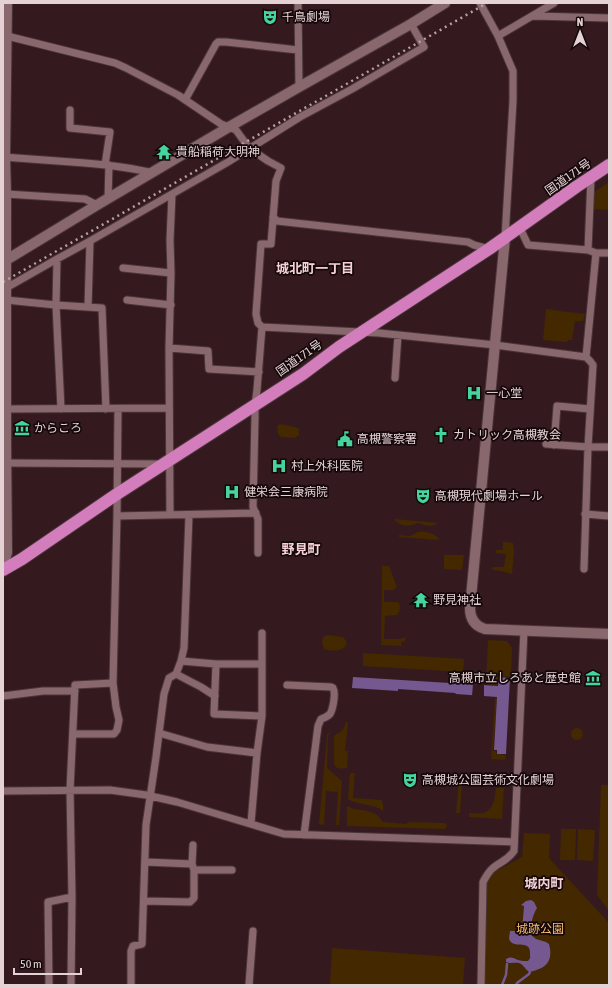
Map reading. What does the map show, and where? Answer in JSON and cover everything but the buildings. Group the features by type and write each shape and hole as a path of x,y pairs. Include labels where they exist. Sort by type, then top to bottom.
{"highway":[{"name":"国道171号","path":"3,570 22,559 489,249 609,165"}],"street":[{"path":"3,565 7,553 4,335 6,300 4,260 6,194 4,157 7,3"},
{"path":"298,3 299,86"},
{"path":"4,260 299,86 411,24 445,3"},
{"path":"480,3 498,36 513,71 513,101 505,238 475,546 470,613 474,622 481,628 609,634"},
{"path":"498,36 554,3"},
{"path":"533,16 609,18"},
{"path":"6,288 228,162 300,117 424,47 411,24"},
{"path":"7,36 115,63 126,68 185,100 221,124 236,130 249,148 268,161 282,168 276,181 270,244 261,244 256,314 258,323 262,328 255,404 253,507 258,519 258,553"},
{"path":"185,100 218,42 298,50"},
{"path":"70,110 70,128 110,132 107,165 108,199"},
{"path":"4,157 34,158 107,165 152,173"},
{"path":"588,250 591,178"},
{"path":"6,194 85,199 97,205"},
{"path":"170,515 167,463 172,194"},
{"path":"273,217 277,221 468,242 489,249"},
{"path":"520,228 528,245 588,250 596,253 609,253"},
{"path":"88,308 90,241"},
{"path":"586,357 596,253"},
{"path":"56,259 56,305 61,409"},
{"path":"123,268 171,273"},
{"path":"6,300 102,308 106,409"},
{"path":"127,300 171,304"},
{"path":"262,328 398,335 495,345 586,357 593,365 585,514 584,569"},
{"path":"395,378 398,335"},
{"path":"169,348 208,351 209,369 259,372"},
{"path":"554,444 557,406 590,409"},
{"path":"6,409 169,408"},
{"path":"73,734 114,734 117,730 119,720 113,683 118,516 118,409"},
{"path":"546,444 609,447"},
{"path":"6,463 167,463"},
{"path":"118,516 256,513"},
{"path":"585,514 609,516"},
{"path":"132,985 131,951 133,946 142,944 146,825 164,694 169,678 176,674 184,648 189,515"},
{"path":"481,985 483,882 487,874 493,868 509,858 514,851 524,630"},
{"path":"251,823 256,753 262,716 262,633"},
{"path":"181,661 216,664 262,664"},
{"path":"216,664 214,714 262,716"},
{"path":"176,674 215,696"},
{"path":"71,985 72,897 70,790 75,691 76,685 113,683"},
{"path":"287,685 331,687 335,692 331,713 321,719 317,730 304,834"},
{"path":"3,696 43,691 75,691"},
{"path":"159,733 207,747 256,753"},
{"path":"3,791 110,790 151,796 251,823 284,834 514,842"},
{"path":"144,901 190,902 194,898 193,845"},
{"path":"145,862 232,870"},
{"path":"49,985 48,902 72,897"},
{"path":"249,985 253,931"}],"green space":[{"path":"609,182 609,210 593,209 593,193"},
{"path":"546,309 585,314 583,321 575,321 572,340 568,340 566,342 543,340"},
{"path":"280,424 299,429 299,435 295,438 281,437 278,434 277,426"},
{"path":"395,520 438,523 432,526 417,523 405,526"},
{"path":"418,532 430,533 440,540 399,537 399,535 410,536"},
{"path":"503,542 513,543 514,552 512,574 492,570 493,567 504,567 506,554 495,553 496,550 503,550"},
{"path":"444,555 464,555 462,570 444,569"},
{"path":"382,566 389,566 397,587 393,590 384,590 384,602 398,602 400,607 397,615 385,616 384,639 401,639 404,637 405,641 401,642 401,646 381,645"},
{"path":"328,635 343,637 347,642 345,647 335,651 324,649 322,644 323,637"},
{"path":"488,640 507,641 512,648 511,677 498,676 498,685 486,684"},
{"path":"363,653 464,659 463,672 363,666"},
{"path":"495,698 497,698 493,751 496,751 496,754 506,755 505,760 491,759"},
{"path":"346,722 348,722 345,751 348,751 347,768 342,769 334,765 334,737 342,730"},
{"path":"575,728 579,728 583,734 579,740 575,740 571,736 571,732"},
{"path":"330,732 328,737 327,768 342,781 339,825 336,825 338,792 326,791 324,825 319,824 327,734"},
{"path":"350,773 355,773 353,798 382,800 383,811 379,808 357,803 348,799"},
{"path":"459,780 462,781 460,813 456,813"},
{"path":"601,785 609,785 609,911 597,895"},
{"path":"496,788 504,788 502,819 469,817 469,813 483,813 490,809 493,803"},
{"path":"347,806 354,809 372,812 384,822 405,824 410,822 445,823 447,826 445,829 347,826"},
{"path":"561,829 576,829 575,860 560,860"},
{"path":"578,829 595,830 593,861 577,860"},
{"name":"城跡公園","path":"524,833 550,834 549,858 609,923 609,985 483,985 487,883 494,872 522,857"},
{"path":"332,948 465,958 463,985 330,985"}],"shaded area":[{"path":"353,677 498,686 499,677 510,678 506,754 497,754 497,750 494,750 497,697 398,689 398,691 352,688"},
{"path":"531,900 537,908 531,924 530,934 536,939 549,944 550,956 544,967 529,972 523,965 508,963 506,962 506,959 511,957 528,961 530,958 530,949 526,945 513,943 510,941 509,937 510,931 522,931 524,906 521,905 526,901"}],"pier":[{"path":"473,684 484,685 484,697 472,696"}],"waterway":[{"path":"502,985 506,975 507,964"},
{"path":"516,985 530,972"}],"railway":[{"path":"3,282 487,3"}],"place":[{"name":"千鳥劇場","path":"270,17"},
{"name":"貴船稲荷大明神","path":"164,152"},
{"name":"一心堂","path":"474,393"},
{"name":"からころ","path":"22,428"},
{"name":"カトリック高槻教会","path":"441,435"},
{"name":"高槻警察署","path":"345,439"},
{"name":"村上外科医院","path":"279,466"},
{"name":"健栄会三康病院","path":"232,492"},
{"name":"高槻現代劇場ホール","path":"423,496"},
{"name":"野見神社","path":"421,600"},
{"name":"高槻市立しろあと歴史館","path":"593,678"},
{"name":"高槻城公園芸術文化劇場","path":"410,780"}],"district":[{"name":"城北町一丁目","path":"315,268"},
{"name":"野見町","path":"301,549"},
{"name":"城内町","path":"544,883"}]}
